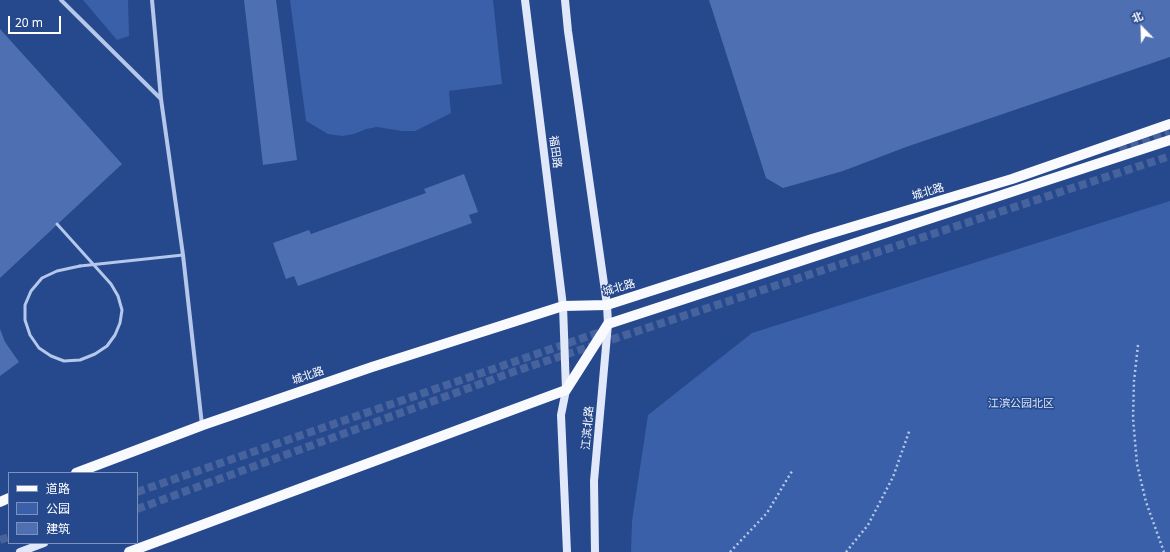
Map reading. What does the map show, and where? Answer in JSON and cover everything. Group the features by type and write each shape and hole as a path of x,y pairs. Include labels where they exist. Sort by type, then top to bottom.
{"main road":[{"name":"福田路","path":"524,0 563,306"},
{"path":"565,0 607,305"},
{"name":"城北路","path":"79,472 202,425 372,367 563,306 607,305 812,239 1012,179 1170,124"},
{"path":"129,552 566,390 608,324 1170,140"},
{"name":"江滨北路","path":"595,552 594,481 608,324 607,305"},
{"path":"563,306 566,390 561,415 567,552"},
{"path":"20,552 41,544"}],"street":[{"path":"61,0 161,99"},
{"path":"152,0 161,99 183,255 202,425"}],"lane":[{"path":"57,224 111,284 118,296 122,310 120,323 115,335 107,346 95,354 80,360 64,361 51,356 39,348 30,335 25,320 25,305 31,291 42,278 57,271 80,266 183,255"}],"path":[{"path":"1138,345 1134,381 1133,418 1137,464 1146,502 1164,552"},
{"path":"846,552 868,525 893,477 910,428"},
{"path":"730,552 767,513 792,471"}],"green space":[{"path":"83,0 128,0 129,36 117,40"},
{"path":"290,0 493,0 502,84 449,91 451,113 415,131 402,131 377,127 342,136 328,134 306,121"},
{"name":"江滨公园北区","path":"1170,201 1170,552 631,552 632,521 648,415 752,333"}],"building":[{"path":"244,0 276,0 297,160 263,165"},
{"path":"709,0 1170,0 1170,57 906,147 843,171 783,188 766,178"},
{"path":"0,29 122,164 0,278"},
{"path":"464,174 478,212 469,215 472,223 298,286 294,276 286,279 273,243 309,230 311,234 426,193 424,189"},
{"path":"0,329 5,342 19,362 0,376"}],"tunnel":[{"path":"1120,151 1170,134"},
{"path":"138,509 513,372 1170,156"},
{"path":"138,492 606,330"},
{"path":"0,540 8,537"}]}
